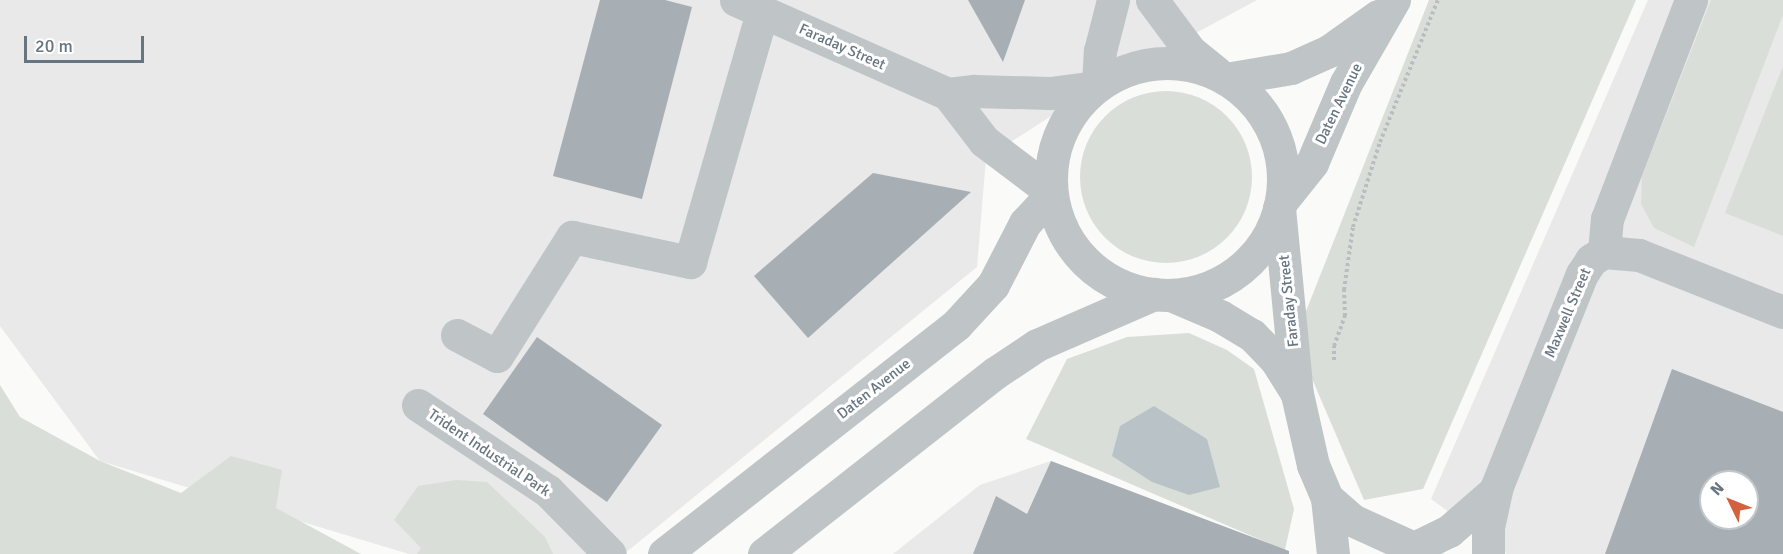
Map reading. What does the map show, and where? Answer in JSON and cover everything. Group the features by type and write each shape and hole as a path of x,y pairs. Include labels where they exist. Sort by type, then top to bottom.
{"street":[{"path":"1097,86 1100,51 1113,0"},
{"name":"Faraday Street","path":"1152,0 1190,51 1252,99 1272,129 1282,162 1280,205 1297,394 1313,465 1327,498 1333,554"},
{"path":"1604,252 1607,219 1691,0"},
{"name":"Daten Avenue","path":"1225,78 1291,68 1329,51 1394,1"},
{"name":"Daten Avenue","path":"1280,205 1312,163 1346,83 1394,1"},
{"path":"457,336 497,356 572,237 690,262 749,6"},
{"name":"Faraday Street","path":"749,6 948,94 984,141 1050,193 1057,219 1076,252 1104,277 1220,316 1252,335 1276,360 1297,394"},
{"path":"1050,193 1058,137 1077,106 1097,86 1136,67 1166,63 1196,67 1225,78"},
{"name":"Faraday Street","path":"948,94 974,91 1050,93 1097,86"},
{"name":"Daten Avenue","path":"664,554 957,324 993,285 1025,223 1050,193"},
{"path":"764,554 995,373 1037,345 1163,295 1203,289 1233,274 1256,253 1280,205"},
{"name":"Maxwell Street","path":"1488,554 1495,491 1582,274 1591,260 1604,252 1639,255 1783,312"},
{"name":"Trident Industrial Park","path":"417,405 548,491 610,554"},
{"name":"Maxwell Street","path":"1377,554 1412,546 1449,531 1495,491"},
{"name":"Faraday Street","path":"1327,498 1352,520 1412,546 1448,554"}],"path":[{"path":"1334,367 1334,346 1345,316 1344,280 1353,227 1380,142 1438,0"}],"shaded area":[{"path":"0,0 1257,0 1096,87 986,158 977,267 624,554 409,554 100,461 0,326"},
{"path":"1429,0 1636,0 1423,489 1364,500 1295,339"},
{"path":"1648,0 1783,0 1783,554 1507,554 1431,499"},
{"path":"1711,0 1783,0 1783,15 1694,247 1654,228 1641,204 1642,176"},
{"path":"1783,66 1783,236 1725,213"},
{"path":"1166,91 1199,98 1214,105 1227,116 1238,129 1245,144 1252,177 1245,210 1238,225 1227,238 1214,249 1199,256 1166,263 1133,256 1118,249 1105,238 1094,225 1087,210 1080,177 1087,144 1094,129 1105,116 1118,105 1133,98"},
{"path":"1189,333 1227,350 1254,369 1294,509 1284,554 1268,543 1026,439 1067,359 1127,337"},
{"path":"0,385 20,417 100,461 181,493 231,456 282,470 276,508 361,554 0,554"},
{"path":"1154,406 1207,439 1220,487 1189,495 1152,482 1112,456 1120,426"},
{"path":"1051,461 1268,543 1275,554 893,554 980,485"},
{"path":"456,480 487,482 545,537 553,554 417,554 421,548 394,520 418,486"}],"building":[{"path":"600,0 665,0 692,7 642,199 553,176"},
{"path":"968,0 1025,0 1003,62"},
{"path":"873,173 971,192 808,338 754,276"},
{"path":"537,337 662,425 607,502 483,414"},
{"path":"1672,369 1783,412 1783,554 1605,554"},
{"path":"1051,461 1289,551 1289,554 973,554 996,496 1027,514"}]}
